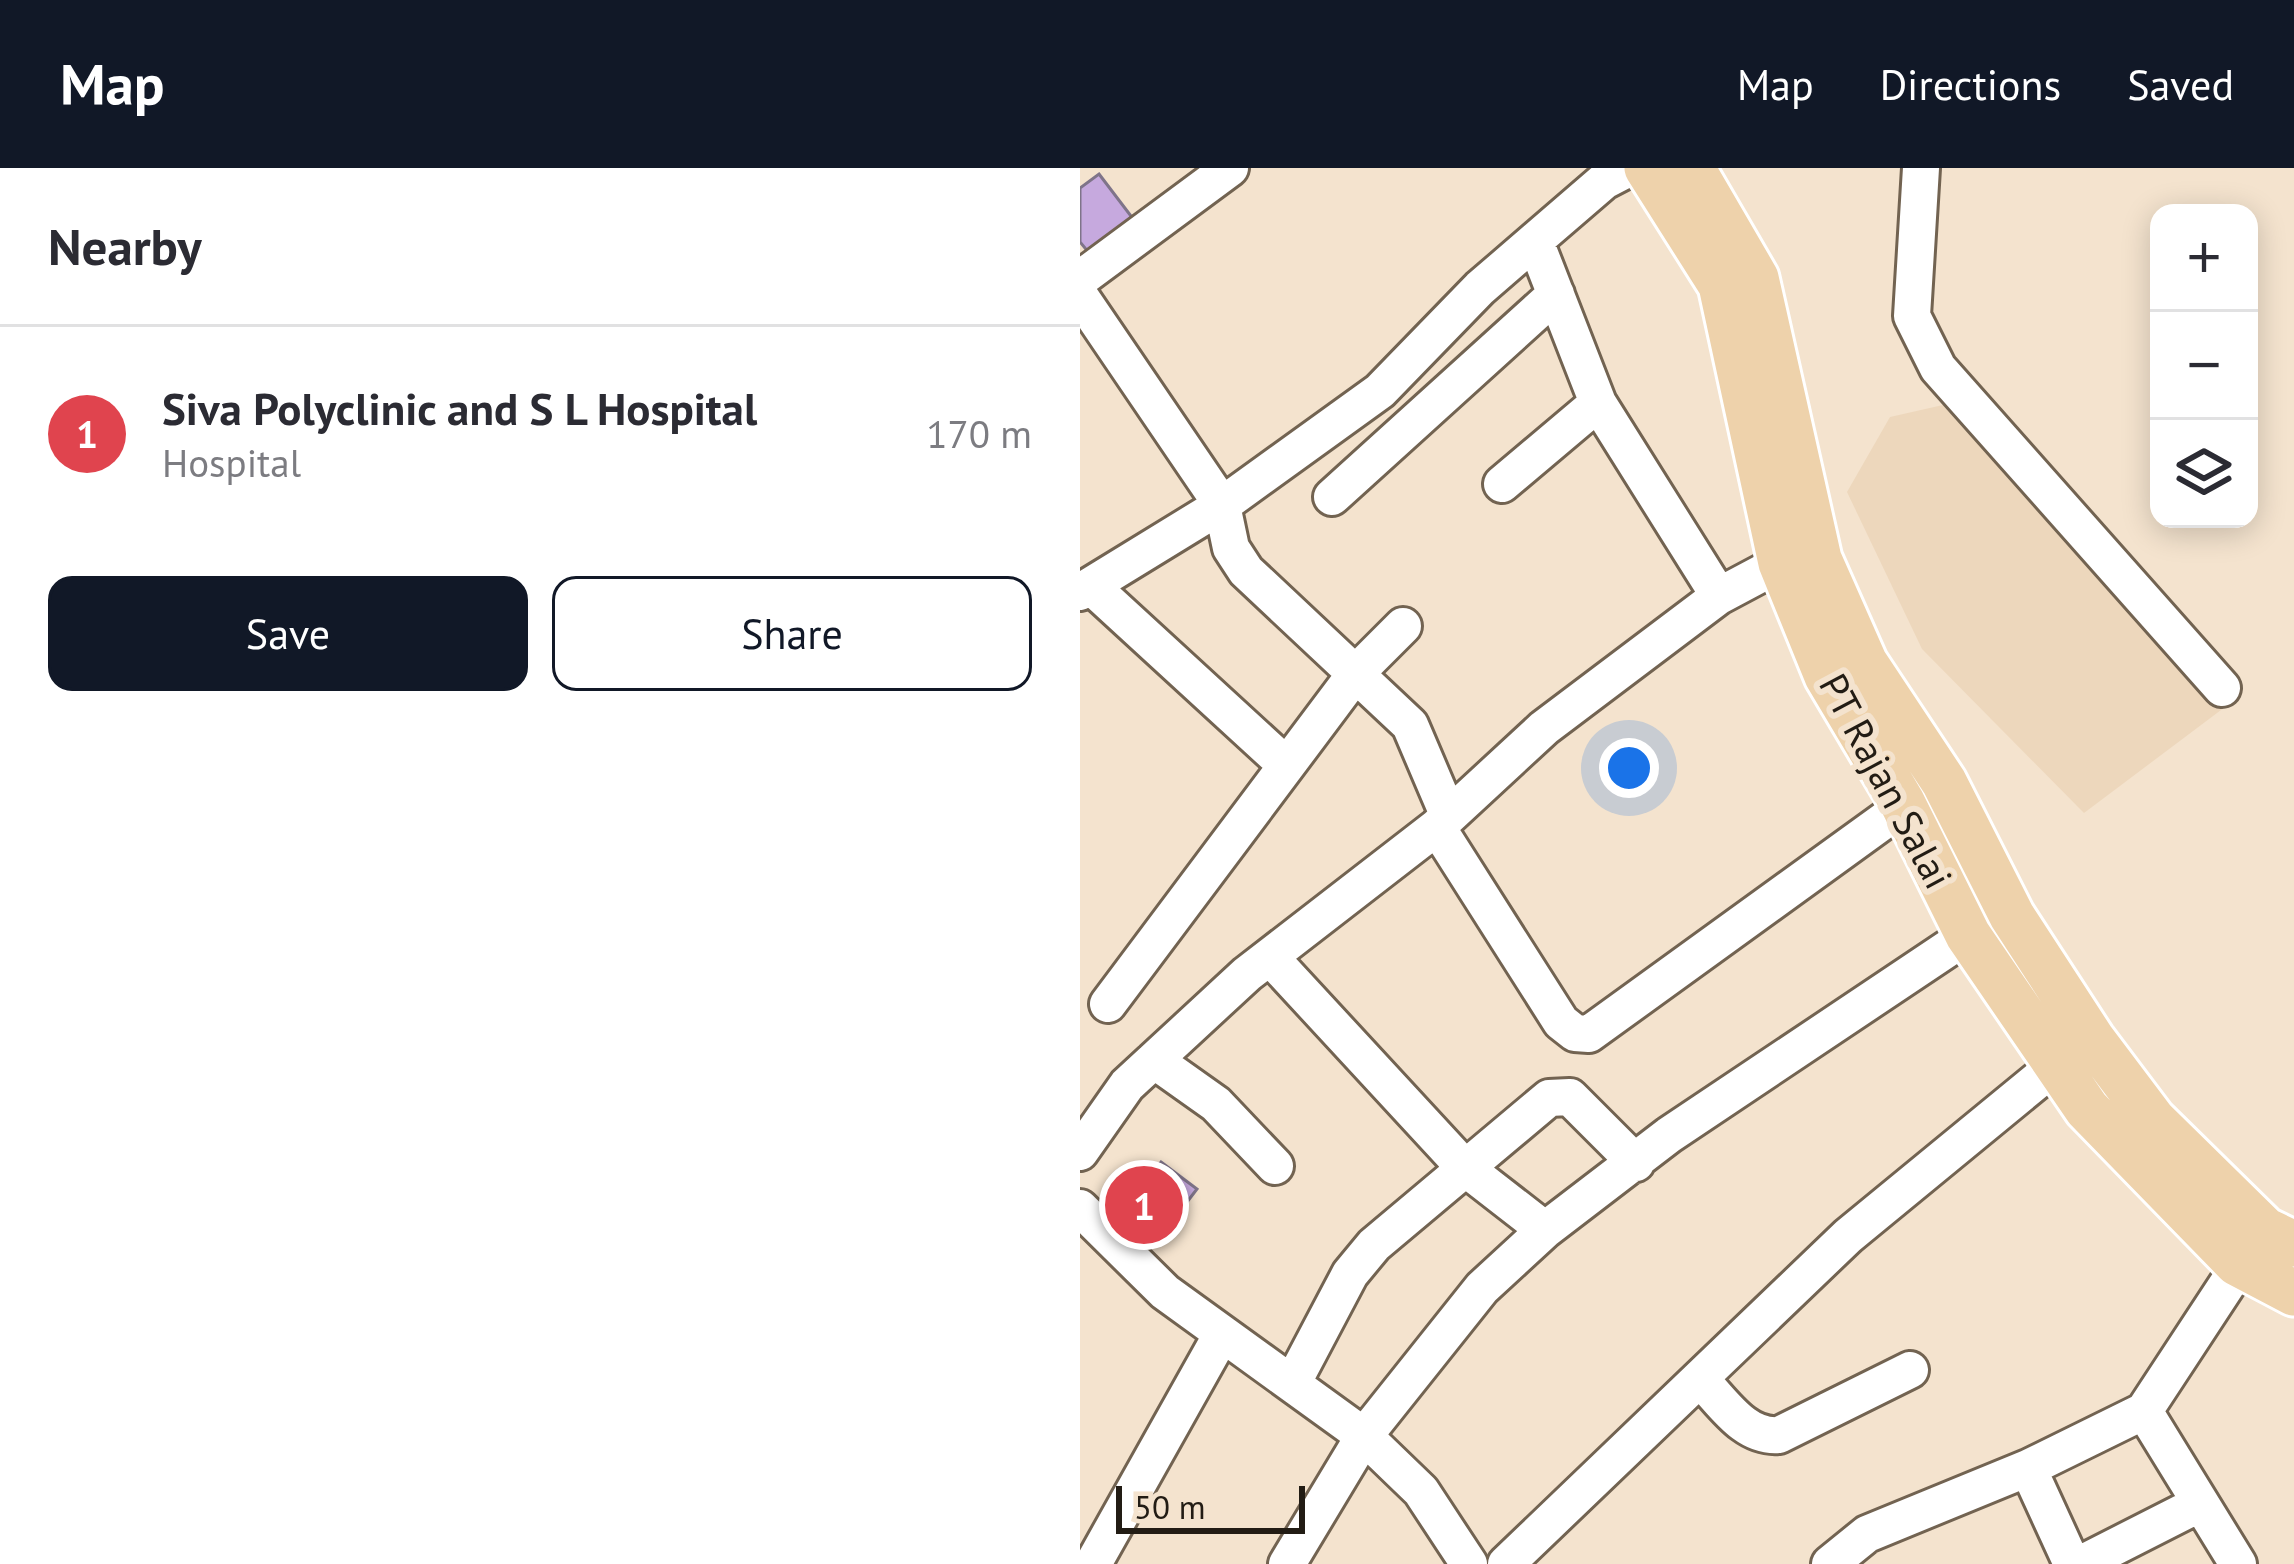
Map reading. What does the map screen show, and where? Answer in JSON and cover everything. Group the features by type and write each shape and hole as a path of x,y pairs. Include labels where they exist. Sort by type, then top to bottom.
{"main road":[{"name":"PT Rajan Salai","path":"1647,168 1721,285 1800,561 1827,676 1902,802 1968,935 2074,1051"},
{"name":"PT Rajan Salai","path":"1692,168 1756,278 1800,561 1944,782 2074,1051 2087,1109 2265,1246 2294,1293"}],"street":[{"path":"1286,765 1085,589 1222,505 1380,391 1480,288 1604,182 1629,168"},
{"path":"1921,168 1912,316 1920,339 1938,368 2222,688"},
{"path":"1080,279 1211,174"},
{"path":"1535,241 1598,403 1719,596"},
{"path":"1332,496 1556,294"},
{"path":"1080,296 1091,334 1222,505 1232,548 1246,571 1410,725 1442,819 1561,1022 1575,1033 1589,1034 1902,802 1944,782"},
{"path":"1502,484 1598,403"},
{"path":"1080,1152 1127,1085 1154,1060 1544,728 1719,596 1800,561"},
{"path":"1108,1004 1356,673 1403,626"},
{"path":"1287,1564 1364,1436 1482,1288 1545,1230 1636,1162 1968,935 2012,916"},
{"path":"1270,957 1464,1167 1545,1230"},
{"path":"1506,1564 1848,1236 2074,1051"},
{"path":"1154,1060 1216,1104 1275,1166"},
{"path":"1292,1384 1350,1274 1404,1215 1549,1098 1563,1094 1636,1162"},
{"path":"1080,1208 1165,1292 1364,1436 1421,1491 1469,1564"},
{"path":"1830,1564 1868,1534 2028,1468 2144,1411 2265,1246"},
{"path":"1093,1564 1222,1334"},
{"path":"1700,1379 1753,1433 1765,1436 1779,1435 1910,1370"},
{"path":"2144,1411 2238,1564"},
{"path":"2028,1468 2076,1564 2199,1504"}],"shaded area":[{"path":"1965,400 2241,695 2084,813 1922,649 1847,492 1890,417"}],"building":[{"path":"1099,174 1134,220 1089,253 1080,242 1080,188"},
{"path":"1161,1162 1197,1189 1158,1240 1123,1213"}],"place":[{"name":"Siva Polyclinic and S L Hospital","path":"1144,1205"}]}
